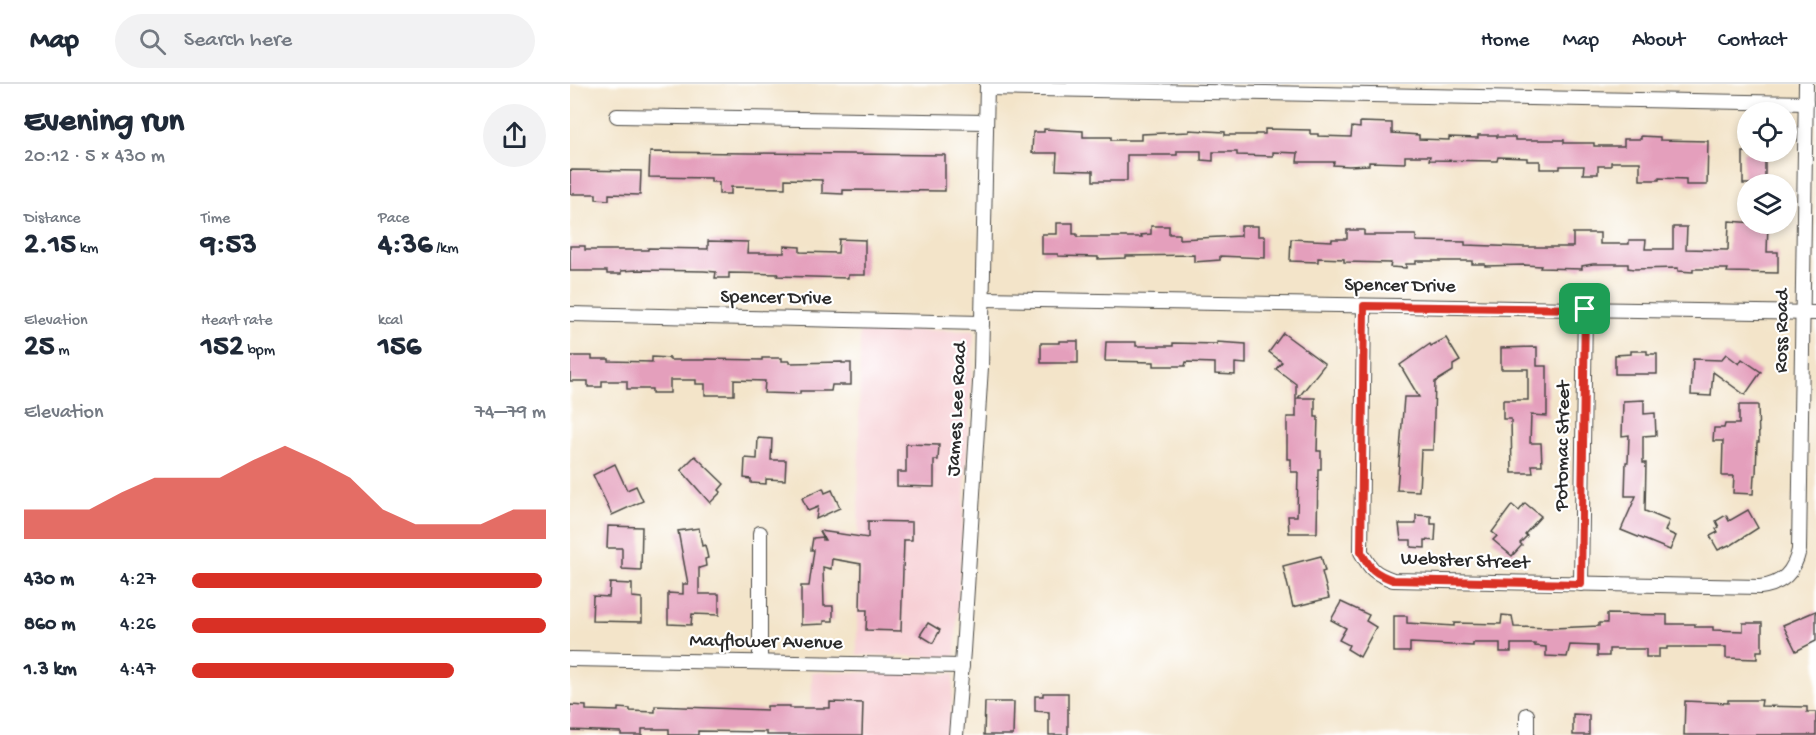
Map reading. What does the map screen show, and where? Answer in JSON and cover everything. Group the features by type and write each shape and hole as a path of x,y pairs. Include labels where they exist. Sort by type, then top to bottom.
{"street":[{"name":"Ross Road","path":"1787,576 1799,550 1810,313 1806,84"},
{"path":"987,86 1806,103"},
{"name":"James Lee Road","path":"956,735 982,323 987,86"},
{"path":"618,116 986,122"},
{"name":"Spencer Drive","path":"983,299 1810,313"},
{"name":"Webster Street","path":"1364,306 1361,552 1369,567 1377,574 1393,580 1760,587 1771,586 1787,576"},
{"name":"Potomac Street","path":"1581,584 1585,309"},
{"name":"Spencer Drive","path":"570,314 982,323"},
{"path":"760,533 760,662"},
{"name":"Mayflower Avenue","path":"570,659 962,666"},
{"path":"1527,715 1527,735"}],"shaded area":[{"path":"860,329 974,331 955,657 857,655"},
{"path":"812,672 954,674 949,735 811,735"}],"building":[{"path":"1360,122 1392,123 1392,133 1419,135 1419,139 1449,140 1449,137 1478,138 1478,135 1497,135 1497,137 1515,137 1515,140 1564,140 1564,143 1594,143 1594,146 1624,146 1624,139 1641,139 1641,136 1660,137 1660,140 1708,141 1707,185 1686,185 1686,179 1640,180 1640,162 1611,162 1611,166 1598,166 1598,174 1583,174 1584,166 1540,169 1540,161 1527,161 1527,158 1498,157 1497,161 1429,160 1430,156 1405,156 1405,163 1369,162 1369,165 1349,166 1333,165 1334,162 1297,162 1298,153 1273,152 1273,156 1213,152 1213,161 1201,160 1201,151 1177,151 1177,155 1127,155 1127,181 1093,181 1093,171 1056,170 1057,153 1032,153 1033,132 1044,132 1044,129 1083,131 1083,137 1111,137 1111,140 1141,140 1141,134 1189,132 1189,130 1225,132 1225,135 1255,135 1265,134 1265,129 1310,130 1310,134 1318,134 1318,136 1351,137 1352,127 1360,128"},
{"path":"650,152 945,155 945,191 843,190 843,194 822,193 822,180 785,179 785,188 731,187 731,194 719,194 719,182 711,182 711,178 649,177"},
{"path":"1743,162 1765,162 1765,174 1743,174"},
{"path":"570,170 641,171 640,195 609,194 609,200 596,199 596,194 570,194"},
{"path":"1729,221 1737,222 1737,234 1768,234 1767,252 1778,252 1778,273 1727,272 1728,269 1693,269 1693,272 1678,271 1678,268 1634,269 1628,268 1628,264 1593,264 1582,266 1582,269 1540,268 1541,266 1524,265 1485,266 1485,264 1472,264 1472,261 1416,261 1416,264 1406,264 1406,268 1390,267 1391,263 1344,262 1344,259 1318,258 1318,262 1290,261 1291,239 1332,241 1332,239 1347,239 1347,230 1364,230 1364,235 1416,235 1416,241 1524,247 1573,247 1573,233 1600,233 1600,244 1629,244 1629,240 1646,240 1645,249 1673,249 1673,227 1687,227 1686,249 1728,250"},
{"path":"1057,223 1073,223 1073,234 1077,234 1077,237 1142,237 1141,235 1151,234 1151,226 1169,226 1169,234 1179,234 1179,239 1241,236 1241,226 1258,226 1258,236 1265,236 1265,258 1220,256 1220,260 1194,262 1194,255 1126,256 1126,258 1098,259 1098,257 1042,254 1042,234 1057,234"},
{"path":"839,239 865,240 865,275 848,275 848,278 729,273 729,278 715,278 716,272 704,271 637,270 621,271 621,274 607,274 607,271 570,271 570,246 585,246 585,250 708,249 708,241 748,242 747,253 784,253 784,246 800,247 800,252 838,253"},
{"path":"1283,333 1325,364 1298,398 1315,398 1315,417 1318,417 1317,451 1321,451 1321,469 1318,469 1317,533 1289,533 1288,516 1297,516 1298,472 1291,472 1291,459 1287,459 1287,417 1296,417 1296,384 1276,369 1282,362 1269,352"},
{"path":"1446,338 1460,361 1453,365 1453,371 1435,382 1433,450 1421,450 1419,491 1397,490 1404,397 1419,397 1400,365 1430,344 1431,346"},
{"path":"1059,341 1078,341 1078,363 1041,363 1041,343 1059,343"},
{"path":"1106,342 1136,342 1136,346 1173,346 1173,343 1217,344 1217,342 1246,344 1246,364 1235,363 1235,375 1215,374 1215,363 1186,362 1185,366 1154,366 1154,362 1105,361"},
{"path":"1537,347 1537,366 1547,366 1547,416 1531,415 1530,443 1541,443 1542,465 1532,465 1533,473 1512,473 1511,419 1503,419 1503,400 1528,400 1528,369 1501,369 1501,348"},
{"path":"1631,351 1647,351 1647,354 1657,354 1657,374 1615,374 1615,355 1631,354"},
{"path":"1726,354 1739,364 1742,359 1761,372 1745,395 1713,372 1711,396 1691,395 1693,359 1721,360"},
{"path":"570,356 592,356 592,359 609,359 609,361 652,362 652,357 670,358 670,360 782,358 782,361 790,361 790,363 842,362 851,363 851,385 832,385 831,391 800,391 800,394 764,393 765,381 734,380 734,395 705,395 705,384 696,384 696,380 670,380 670,393 652,393 652,389 627,389 627,381 602,381 602,387 588,387 588,381 570,381"},
{"path":"1644,400 1644,414 1655,413 1656,435 1643,436 1643,463 1646,463 1645,511 1669,521 1665,531 1676,536 1670,550 1621,530 1636,496 1625,496 1629,435 1622,436 1623,401"},
{"path":"1739,405 1758,405 1759,442 1757,442 1753,494 1733,493 1734,476 1722,476 1723,441 1713,441 1714,428 1724,428 1725,424 1739,424"},
{"path":"758,438 772,439 771,460 786,460 785,480 766,479 766,484 751,483 751,479 744,478 745,458 757,459"},
{"path":"906,444 939,445 938,460 934,460 934,487 897,486 897,472 906,472"},
{"path":"695,456 724,484 719,490 721,492 710,503 681,470"},
{"path":"615,464 627,490 636,486 643,501 612,515 593,475"},
{"path":"823,488 825,493 832,490 840,508 816,519 818,507 808,511 802,498"},
{"path":"1525,503 1541,516 1525,534 1527,536 1520,543 1522,545 1512,556 1493,540 1497,536 1492,532 1512,505 1519,511"},
{"path":"1748,510 1758,528 1730,546 1718,550 1710,536 1718,532 1716,529 1719,527 1716,521 1726,515 1729,521"},
{"path":"1416,515 1431,516 1431,524 1436,524 1435,541 1425,540 1425,548 1411,547 1411,540 1401,540 1399,524 1416,524"},
{"path":"868,521 912,522 912,540 904,540 901,631 866,630 867,610 860,610 861,564 832,559 831,569 823,567 824,606 833,606 833,621 824,621 824,624 801,625 801,586 809,586 814,550 811,550 813,538 823,537 825,540 820,531 868,538"},
{"path":"608,526 642,527 641,570 622,569 622,548 607,548"},
{"path":"699,528 702,546 705,545 708,558 705,559 706,566 699,568 699,594 719,594 719,615 692,614 691,625 668,624 668,593 683,594 683,584 688,584 678,531"},
{"path":"1321,556 1325,571 1322,572 1329,598 1293,607 1283,566"},
{"path":"610,583 632,584 632,597 642,598 642,622 592,621 593,596 609,597"},
{"path":"1341,602 1369,615 1366,621 1376,627 1360,657 1347,649 1349,645 1339,640 1346,628 1331,620"},
{"path":"1816,611 1816,641 1796,651 1783,625"},
{"path":"1607,614 1667,615 1667,624 1695,624 1695,627 1713,627 1713,630 1743,631 1743,623 1762,623 1762,651 1757,651 1757,659 1726,658 1726,647 1667,647 1667,649 1659,649 1659,657 1646,657 1646,649 1609,649 1609,656 1597,656 1597,646 1570,645 1567,657 1546,656 1546,647 1535,646 1535,644 1511,644 1511,652 1500,652 1500,643 1473,643 1473,646 1410,643 1410,652 1394,652 1394,616 1407,616 1407,623 1454,626 1454,623 1501,624 1502,615 1512,616 1514,627 1553,628 1599,626 1599,623 1607,623"},
{"path":"928,623 940,630 933,643 920,635"},
{"path":"1043,693 1068,693 1068,735 1049,735 1049,712 1035,711 1035,696 1043,696"},
{"path":"1728,700 1762,700 1761,706 1807,707 1807,712 1816,712 1816,735 1684,735 1685,701 1728,703"},
{"path":"830,702 863,703 862,735 767,735 767,732 698,731 698,735 669,735 669,729 642,729 642,735 621,735 621,732 570,730 570,705 586,706 586,710 618,711 618,708 655,712 655,706 767,710 767,706 830,708"},
{"path":"985,702 1014,702 1013,735 984,735"},
{"path":"1573,714 1589,715 1589,735 1573,735"}],"route":[{"path":"1364,306 1585,309 1581,584 1393,580 1377,574 1369,567 1361,552 1364,306"}]}
